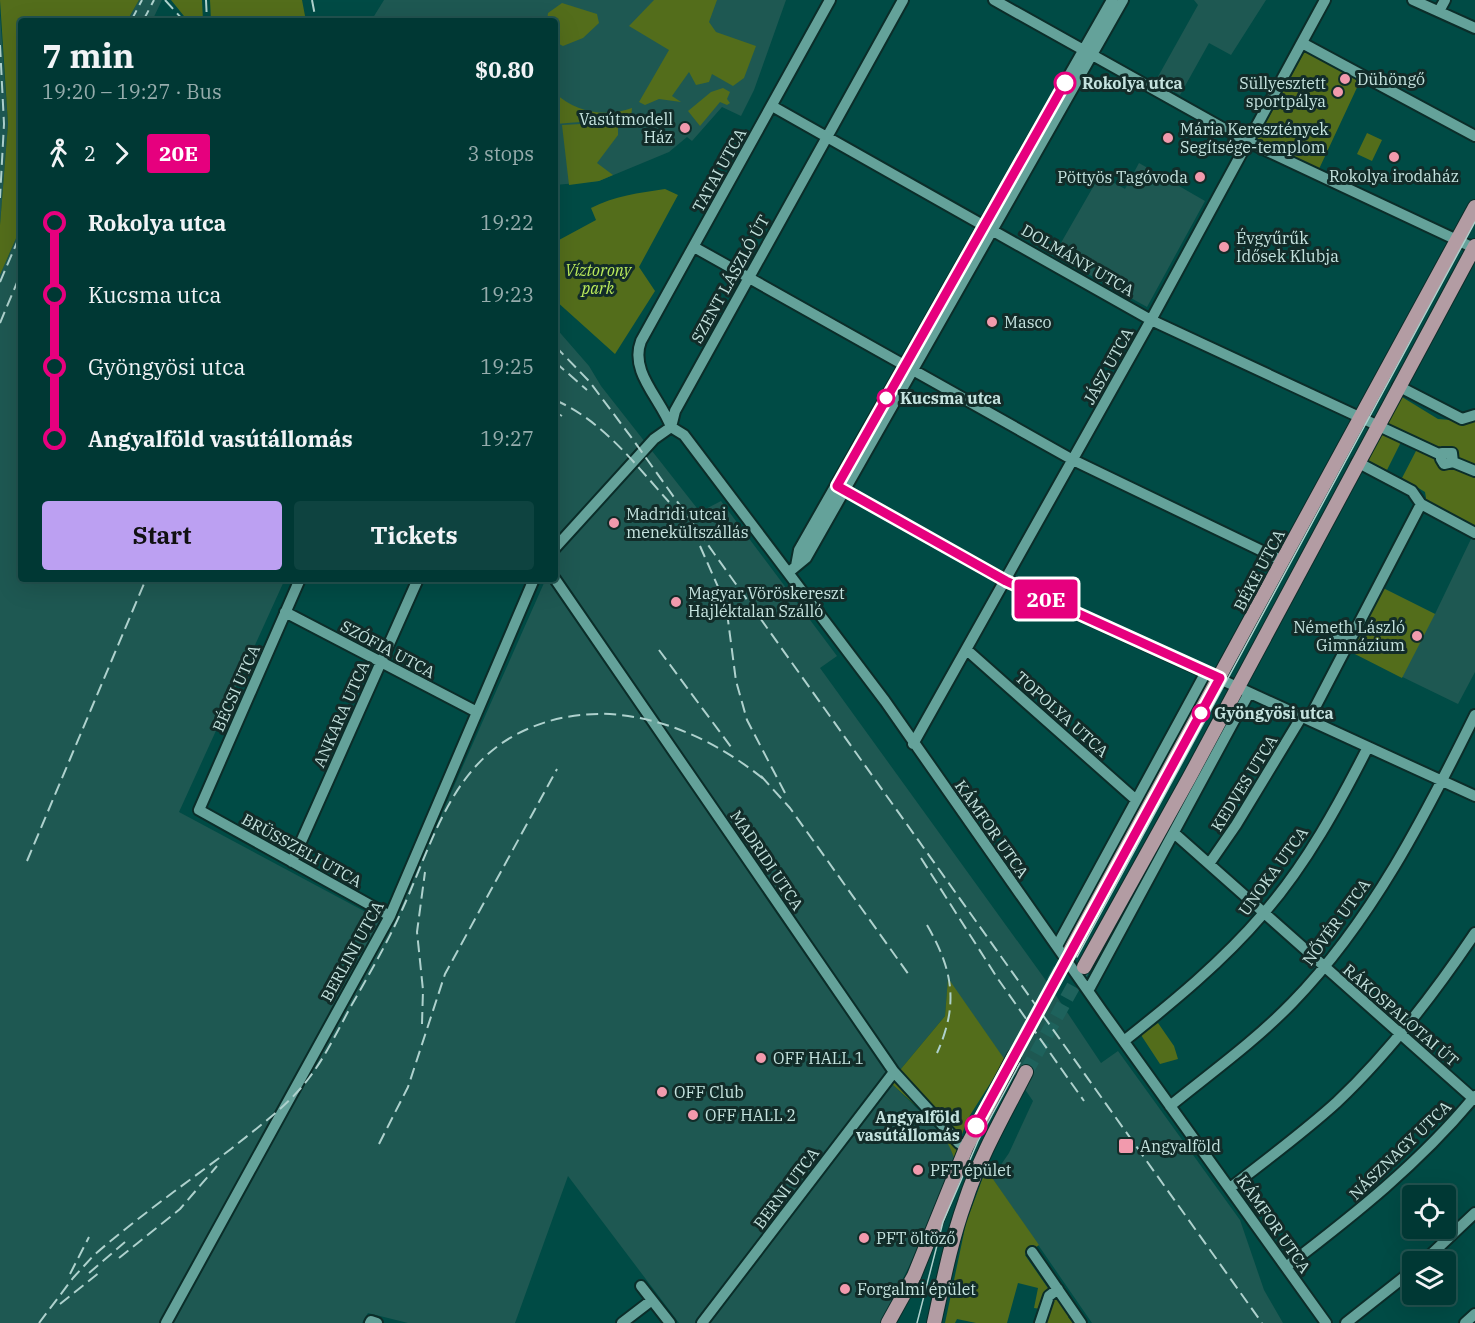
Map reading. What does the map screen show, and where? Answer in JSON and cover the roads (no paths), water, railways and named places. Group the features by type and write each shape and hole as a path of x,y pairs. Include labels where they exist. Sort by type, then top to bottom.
{"main road":[{"name":"BÉKE UTCA","path":"1071,949 1475,207"},
{"path":"1084,966 1243,690 1357,462 1474,247"},
{"path":"888,1323 914,1275 966,1148 1014,1056"},
{"path":"934,1323 956,1228 975,1175 996,1128 1026,1072"}],"street":[{"name":"TATAI UTCA","path":"637,355 641,341 830,0"},
{"name":"SZENT LÁSZLÓ ÚT","path":"671,428 675,411 903,0"},
{"path":"994,0 1248,142 1474,247"},
{"path":"792,569 799,550 841,488 1087,53 1112,0"},
{"path":"1087,53 1123,0"},
{"name":"JÁSZ UTCA","path":"913,744 968,651 1325,0"},
{"path":"1413,0 1475,28"},
{"path":"1439,11 1445,0"},
{"path":"1302,43 1475,136"},
{"name":"DOLMÁNY UTCA","path":"772,106 1151,320 1441,455 1445,465 1453,462 1475,471"},
{"path":"694,247 1073,460 1283,561"},
{"name":"KÁMFOR UTCA","path":"637,355 638,368 664,408 671,428 684,435 792,569 913,744 1326,1323"},
{"path":"1398,386 1462,419 1475,415"},
{"path":"558,545 654,439 671,428"},
{"path":"1357,462 1412,491 1421,504 1475,533"},
{"path":"841,488 1006,581 1475,796"},
{"name":"KEDVES UTCA","path":"1209,864 1305,718 1350,642 1421,504"},
{"name":"BÉCSI UTCA","path":"199,810 299,582"},
{"name":"ANKARA UTCA","path":"292,862 417,582"},
{"name":"BERLINI UTCA","path":"166,1323 390,916 533,582"},
{"name":"MADRIDI UTCA","path":"557,582 894,1072 966,1148"},
{"name":"SZÓFIA UTCA","path":"285,612 477,712"},
{"path":"1336,635 1350,642"},
{"name":"TOPOLYA UTCA","path":"968,651 1135,799"},
{"path":"1057,946 1206,672"},
{"path":"1088,991 1174,832 1243,690"},
{"name":"NŐVÉR UTCA","path":"1170,1106 1242,1049 1292,1003 1324,967 1374,898 1442,780 1475,715"},
{"name":"UNOKA UTCA","path":"1124,1041 1216,963 1264,913 1348,787 1368,747"},
{"name":"BRÜSSZELI UTCA","path":"199,810 390,916"},
{"name":"RÁKOSPALOTAI ÚT","path":"1174,832 1474,1098"},
{"path":"1230,1188 1337,1102 1401,1034 1475,933"},
{"name":"BERNI UTCA","path":"702,1323 894,1072"},
{"name":"NÁSZNAGY UTCA","path":"1286,1267 1362,1210 1402,1175 1474,1098"},
{"path":"1435,1251 1475,1213"},
{"path":"1032,1252 1082,1323"},
{"path":"1346,1323 1402,1279"},
{"path":"641,1286 670,1323"},
{"path":"1040,1323 1049,1296 1058,1289"},
{"path":"622,1323 652,1300"},
{"path":"1465,1323 1475,1314"}],"tunnel":[{"path":"1014,1056 1071,949"},
{"path":"1026,1072 1084,967"}],"tram line":[{"path":"1077,957 1475,222"},
{"path":"917,1323 943,1222 978,1141 1020,1063"}],"railway":[{"path":"133,18 142,0"},
{"path":"145,18 154,0"},
{"path":"165,0 181,18"},
{"path":"206,0 207,18"},
{"path":"312,0 315,18"},
{"path":"0,45 4,124 0,198"},
{"path":"0,282 18,240"},
{"path":"0,323 18,280"},
{"path":"558,349 589,381 634,441 1262,1323"},
{"path":"558,365 587,390"},
{"path":"558,402 588,419 603,431 669,502"},
{"path":"558,414 562,416"},
{"path":"700,546 726,605 736,681 747,720 785,793"},
{"path":"27,861 145,582"},
{"path":"659,650 734,751"},
{"path":"39,1323 73,1278 94,1255 262,1124 292,1098 309,1078 331,1044 390,935 449,805 464,781 482,760 503,742 530,728 559,718 600,714 632,717 653,721 693,735 731,755 766,781"},
{"path":"379,1144 408,1087 445,974 557,769"},
{"path":"761,776 790,808 909,975"},
{"path":"921,858 998,979 1084,1101"},
{"path":"422,1024 423,990 417,932 425,872"},
{"path":"927,925 943,957 950,987 948,1019 937,1053"},
{"path":"119,1258 180,1209 217,1166"},
{"path":"70,1274 89,1237"},
{"path":"89,1273 125,1242"},
{"path":"60,1304 100,1272"}],"place":[{"name":"Dühöngő","path":"1345,79"},
{"name":"Rokolya utca","path":"1065,83"},
{"name":"Süllyesztett sportpálya","path":"1338,92"},
{"name":"Vasútmodell Ház","path":"685,128"},
{"name":"Mária Keresztények Segítsége-templom","path":"1168,138"},
{"name":"Rokolya irodaház","path":"1394,157"},
{"name":"Pöttyös Tagóvoda","path":"1200,177"},
{"name":"Évgyűrűk Idősek Klubja","path":"1224,247"},
{"name":"Masco","path":"992,322"},
{"name":"Kucsma utca","path":"886,398"},
{"name":"Madridi utcai menekültszállás","path":"614,523"},
{"name":"Magyar Vöröskereszt Hajléktalan Szálló","path":"676,602"},
{"name":"Németh László Gimnázium","path":"1417,636"},
{"name":"Gyöngyösi utca","path":"1201,713"},
{"name":"OFF HALL 1","path":"761,1058"},
{"name":"OFF Club","path":"662,1092"},
{"name":"OFF HALL 2","path":"693,1115"},
{"name":"Angyalföld vasútállomás","path":"976,1126"},
{"name":"Angyalföld","path":"1126,1146"},
{"name":"PFT épület","path":"918,1170"},
{"name":"PFT öltöző","path":"864,1238"},
{"name":"Forgalmi épület","path":"845,1289"}],"park label":[{"name":"Víztorony park","path":"598,279"}]}
